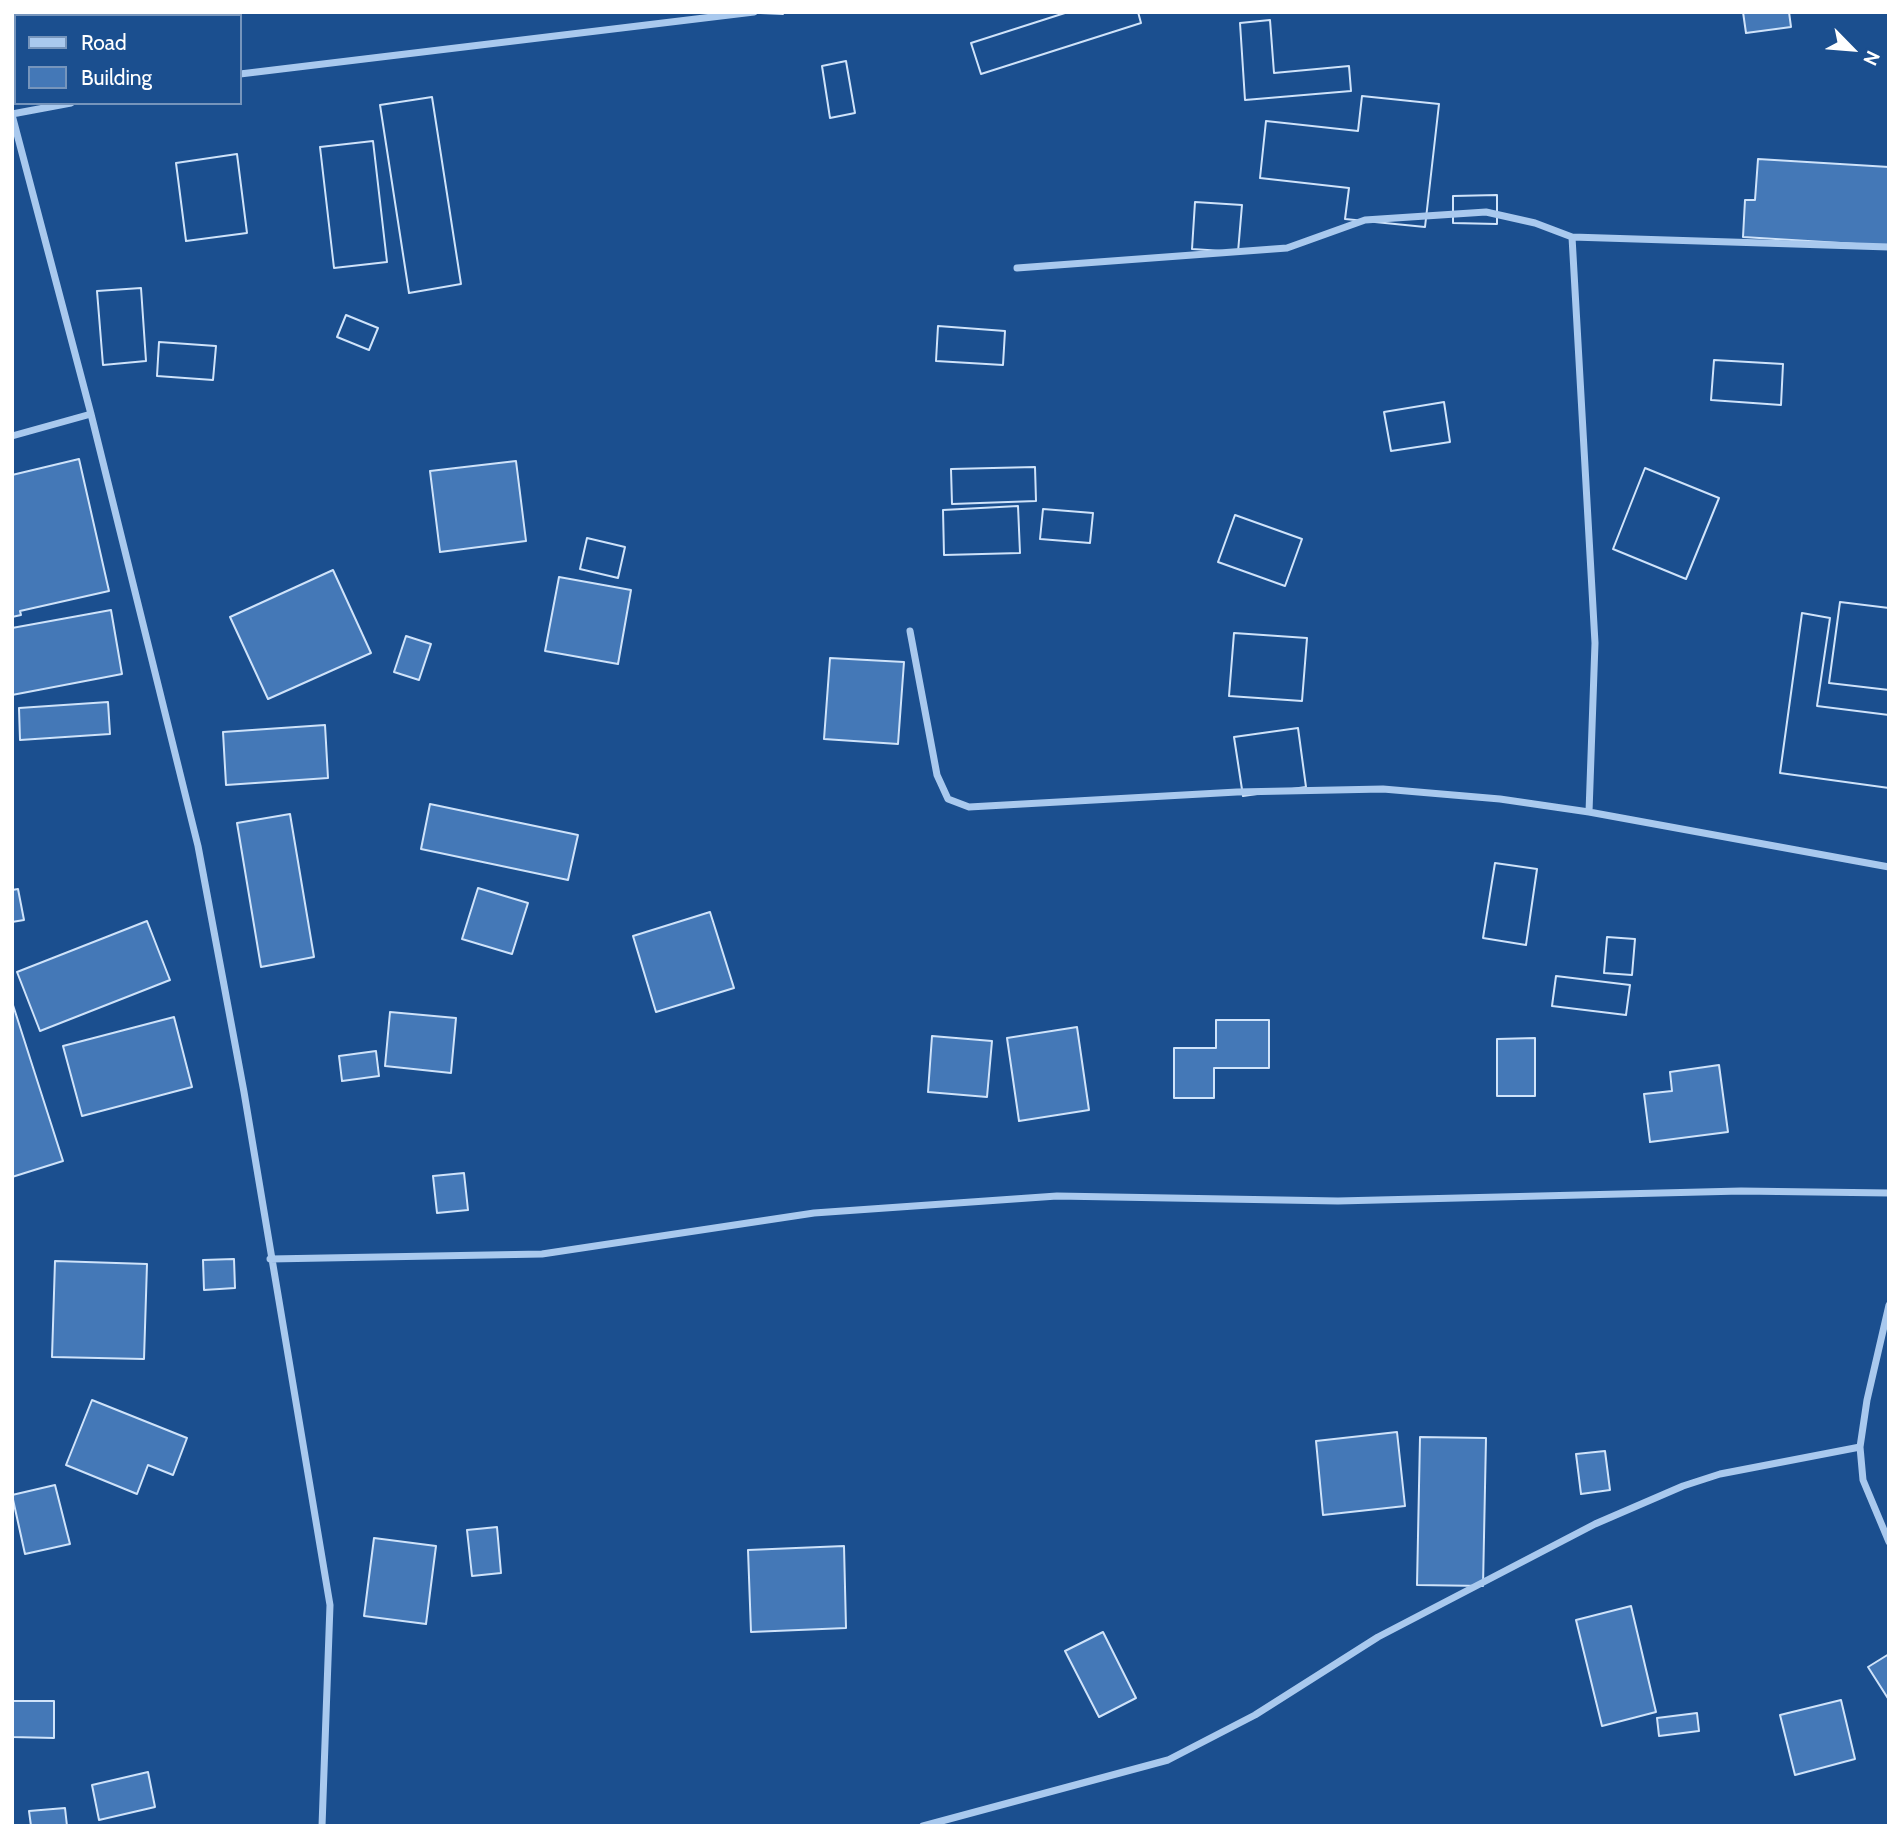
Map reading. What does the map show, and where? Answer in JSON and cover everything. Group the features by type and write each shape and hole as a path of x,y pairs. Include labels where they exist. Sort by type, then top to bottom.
{"street":[{"path":"242,74 754,12"},
{"path":"61,105 12,115 91,414 198,846 244,1092 330,1605 322,1826"},
{"path":"1017,268 1287,248 1365,220 1486,212 1515,217 1572,237 1889,247"},
{"path":"1572,237 1595,643 1589,812"},
{"path":"12,436 91,414"},
{"path":"910,631 937,775 948,799 969,807 1237,792 1383,789 1500,799 1589,812 1889,867"},
{"path":"271,1259 542,1254 814,1213 1057,1196 1338,1201 1741,1191 1889,1193"},
{"path":"1889,1305 1867,1401 1860,1447 1863,1480 1889,1542"},
{"path":"923,1826 1168,1760 1255,1715 1378,1637 1595,1524 1683,1486 1720,1474 1860,1447"}],"building":[{"path":"738,12 783,12 783,14"},
{"path":"738,12 783,12 783,14"},
{"path":"1068,12 1138,12 1141,23 981,74 971,43"},
{"path":"1068,12 1138,12 1141,23 981,74 971,43"},
{"path":"1743,12 1789,12 1791,27 1746,33"},
{"path":"1270,20 1274,73 1349,66 1351,91 1245,100 1240,23"},
{"path":"1270,20 1274,73 1349,66 1351,91 1245,100 1240,23"},
{"path":"846,61 855,113 830,118 822,66"},
{"path":"846,61 855,113 830,118 822,66"},
{"path":"1362,96 1439,104 1425,227 1345,219 1349,188 1260,178 1266,121 1358,131"},
{"path":"1362,96 1439,104 1425,227 1345,219 1349,188 1260,178 1266,121 1358,131"},
{"path":"432,97 461,284 409,293 380,105"},
{"path":"432,97 461,284 409,293 380,105"},
{"path":"373,141 387,262 334,268 320,147"},
{"path":"373,141 387,262 334,268 320,147"},
{"path":"237,154 247,233 186,241 176,163"},
{"path":"237,154 247,233 186,241 176,163"},
{"path":"1758,159 1889,167 1889,246 1743,237 1745,200 1755,200"},
{"path":"1497,195 1497,224 1453,223 1453,196"},
{"path":"1497,195 1497,224 1453,223 1453,196"},
{"path":"1195,202 1242,205 1238,252 1192,249"},
{"path":"1195,202 1242,205 1238,252 1192,249"},
{"path":"141,288 146,361 103,365 97,291"},
{"path":"141,288 146,361 103,365 97,291"},
{"path":"346,315 378,328 369,350 337,337"},
{"path":"346,315 378,328 369,350 337,337"},
{"path":"938,326 1005,331 1003,365 936,361"},
{"path":"938,326 1005,331 1003,365 936,361"},
{"path":"159,342 216,346 213,380 157,376"},
{"path":"159,342 216,346 213,380 157,376"},
{"path":"1714,360 1783,364 1781,405 1711,400"},
{"path":"1714,360 1783,364 1781,405 1711,400"},
{"path":"1444,402 1450,442 1391,451 1384,412"},
{"path":"1444,402 1450,442 1391,451 1384,412"},
{"path":"79,459 109,591 20,611 21,615 12,617 12,475"},
{"path":"516,461 526,541 440,552 430,471"},
{"path":"1035,467 1036,501 952,504 951,469"},
{"path":"1035,467 1036,501 952,504 951,469"},
{"path":"1645,468 1719,498 1686,579 1613,549"},
{"path":"1645,468 1719,498 1686,579 1613,549"},
{"path":"1018,506 1020,553 944,555 943,510"},
{"path":"1018,506 1020,553 944,555 943,510"},
{"path":"1043,509 1093,513 1090,543 1040,539"},
{"path":"1043,509 1093,513 1090,543 1040,539"},
{"path":"1235,515 1302,539 1285,586 1218,562"},
{"path":"1235,515 1302,539 1285,586 1218,562"},
{"path":"587,538 625,547 618,578 580,569"},
{"path":"587,538 625,547 618,578 580,569"},
{"path":"333,570 371,653 268,699 230,617"},
{"path":"559,577 631,590 618,664 545,651"},
{"path":"1840,602 1889,608 1889,690 1829,683"},
{"path":"1840,602 1889,608 1889,690 1829,683"},
{"path":"111,610 122,674 12,695 12,628"},
{"path":"1802,613 1830,618 1817,706 1889,715 1889,788 1780,773"},
{"path":"1802,613 1830,618 1817,706 1889,715 1889,788 1780,773"},
{"path":"1234,633 1307,638 1302,701 1229,696"},
{"path":"1234,633 1307,638 1302,701 1229,696"},
{"path":"406,636 431,644 419,680 394,672"},
{"path":"830,658 904,662 898,744 824,739"},
{"path":"108,702 110,734 20,740 19,708"},
{"path":"325,725 328,778 226,785 223,732"},
{"path":"1298,728 1306,787 1243,796 1234,737"},
{"path":"1298,728 1306,787 1243,796 1234,737"},
{"path":"430,804 578,835 568,880 421,849"},
{"path":"290,814 314,957 261,967 237,823"},
{"path":"1495,863 1537,869 1526,945 1483,938"},
{"path":"1495,863 1537,869 1526,945 1483,938"},
{"path":"478,888 528,903 512,954 462,939"},
{"path":"18,889 24,920 12,922 12,890"},
{"path":"710,912 734,988 656,1012 633,936"},
{"path":"147,921 170,980 40,1031 17,972"},
{"path":"1607,937 1635,939 1632,975 1604,973"},
{"path":"1607,937 1635,939 1632,975 1604,973"},
{"path":"1556,976 1630,985 1626,1015 1552,1006"},
{"path":"1556,976 1630,985 1626,1015 1552,1006"},
{"path":"12,1002 63,1161 12,1177"},
{"path":"390,1012 456,1018 451,1073 385,1066"},
{"path":"174,1017 192,1087 82,1116 63,1046"},
{"path":"1216,1020 1269,1020 1269,1068 1214,1068 1214,1098 1174,1098 1174,1048 1216,1048"},
{"path":"1077,1027 1089,1110 1019,1121 1007,1038"},
{"path":"932,1036 992,1041 987,1097 928,1092"},
{"path":"1535,1038 1535,1096 1497,1096 1497,1039"},
{"path":"376,1051 379,1076 342,1081 339,1056"},
{"path":"1719,1065 1728,1132 1650,1142 1644,1094 1672,1091 1670,1072"},
{"path":"464,1173 468,1210 437,1213 433,1176"},
{"path":"234,1259 235,1288 204,1290 203,1260"},
{"path":"55,1261 147,1264 144,1359 52,1357"},
{"path":"92,1400 187,1438 173,1475 148,1465 137,1494 66,1465"},
{"path":"1397,1432 1405,1506 1323,1515 1316,1441"},
{"path":"1420,1437 1486,1438 1483,1586 1417,1585"},
{"path":"1605,1451 1610,1490 1581,1494 1576,1454"},
{"path":"55,1485 70,1544 25,1554 12,1495"},
{"path":"497,1527 501,1573 472,1576 467,1530"},
{"path":"374,1538 436,1546 426,1624 364,1616"},
{"path":"844,1546 846,1628 751,1632 748,1550"},
{"path":"1631,1606 1656,1712 1602,1726 1576,1620"},
{"path":"1103,1632 1136,1698 1099,1717 1065,1651"},
{"path":"1889,1654 1889,1700 1868,1667"},
{"path":"1841,1700 1855,1759 1795,1775 1780,1715"},
{"path":"12,1701 54,1701 54,1738 12,1737"},
{"path":"1697,1713 1699,1731 1659,1736 1657,1718"},
{"path":"148,1772 155,1807 99,1820 92,1785"},
{"path":"65,1808 67,1826 31,1826 29,1811"}]}
